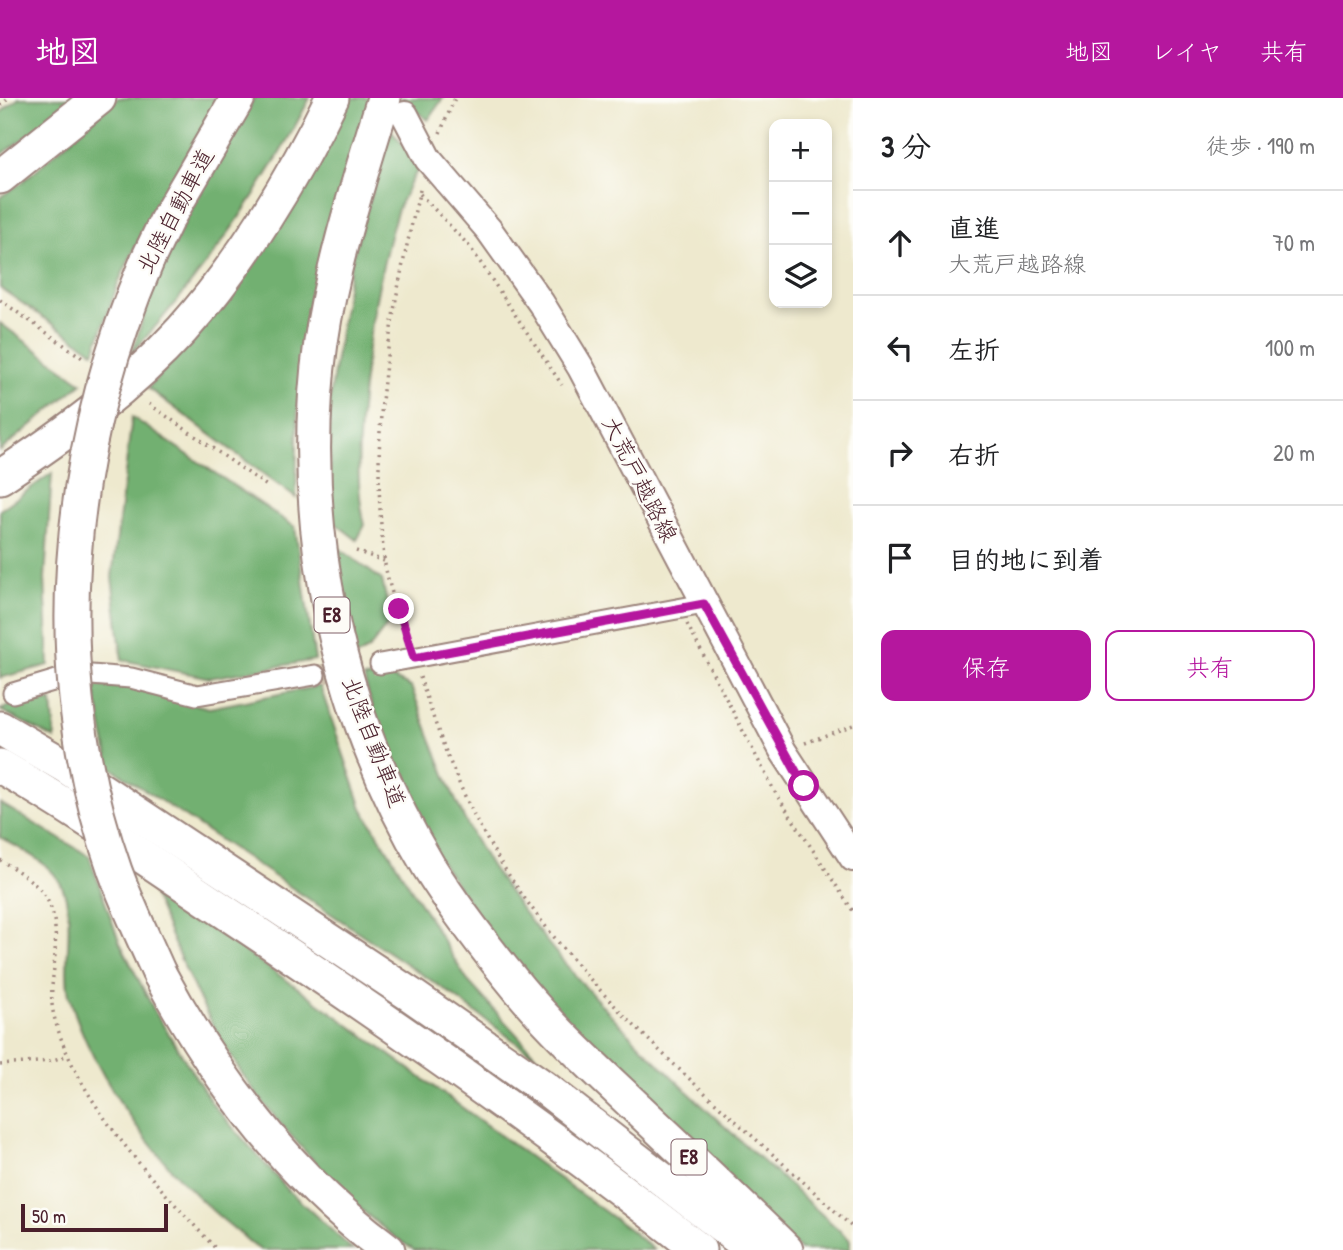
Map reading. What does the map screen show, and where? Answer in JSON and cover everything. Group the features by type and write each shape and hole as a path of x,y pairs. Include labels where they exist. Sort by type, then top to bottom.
{"highway":[{"path":"0,177 99,98"},
{"name":"北陸自動車道","path":"238,98 166,221 147,261 117,339 86,452 75,533 72,618 80,721 98,814 115,870 159,973 202,1048 265,1132 344,1214 388,1250"},
{"path":"0,477 100,404 182,330 270,208 313,139 332,98"},
{"name":"北陸自動車道","path":"395,106 348,220 321,340 313,433 315,510 322,568 336,638 363,725 394,799 428,865 464,919 522,992 591,1065 786,1250"},
{"name":"E8","path":"0,728 65,766 411,995 546,1088 753,1250"},
{"path":"0,766 51,796 299,961 526,1116 699,1250"}],"main road":[{"name":"大荒戸越路線","path":"395,106 428,159 489,230 541,303 611,424 692,607 853,858"}],"street":[{"path":"380,664 692,607"},
{"path":"13,693 70,676 131,678 197,695 315,676"}],"path":[{"path":"0,105 9,98"},
{"path":"455,98 428,159 394,296 384,363 378,490 384,561 445,750 492,847 573,959 663,1052 853,1228"},
{"path":"420,194 470,247 565,389"},
{"path":"0,300 91,364"},
{"path":"149,404 267,486"},
{"path":"356,551 384,561"},
{"path":"692,607 707,667 775,794 852,908"},
{"path":"783,751 853,725"},
{"path":"0,860 39,886 52,909 56,931 52,992 54,1015 69,1055 96,1103 133,1154 217,1250"},
{"path":"0,1065 50,1061 69,1055"}],"green space":[{"path":"19,98 77,98 0,156 0,113"},
{"path":"118,98 220,98 145,227 119,281 94,352 0,288 0,197 20,184"},
{"path":"254,98 310,98 272,166 230,231 183,294 132,353 148,303 176,237"},
{"path":"350,98 371,98 306,337 298,400 296,498 148,388 206,324 292,209"},
{"path":"401,98 443,98 428,120"},
{"path":"391,130 412,155 418,169 397,212 372,324 365,368 359,456 360,494 365,525 357,540 331,520 329,404 351,262"},
{"path":"0,323 82,383 0,451"},
{"path":"132,417 295,527 315,660 210,678 122,660 112,577"},
{"path":"52,473 45,578 49,665 0,678 0,510"},
{"path":"339,548 382,580 391,620 369,649 356,657 341,601"},
{"path":"388,676 411,687 467,824 491,866 529,919 613,1017 706,1109 850,1240 850,1250 800,1250 529,986 438,858 378,728 364,678"},
{"path":"94,686 128,687 209,708 320,686 362,808 467,980 540,1060 444,989 110,767"},
{"path":"52,701 55,739 0,710 18,702"},
{"path":"0,803 89,856 119,941 155,1012 213,1105 288,1190 353,1250 259,1249 210,1209 159,1155 114,1093 80,1028 68,990 69,924 64,890 57,878 36,858 0,837"},
{"path":"150,887 301,990 654,1250 414,1250 400,1241 337,1186 252,1087 221,1040 199,998"}],"tunnel":[{"path":"315,675 380,664"}],"route":[{"path":"399,609 406,641 414,658 704,604 804,786"}]}
